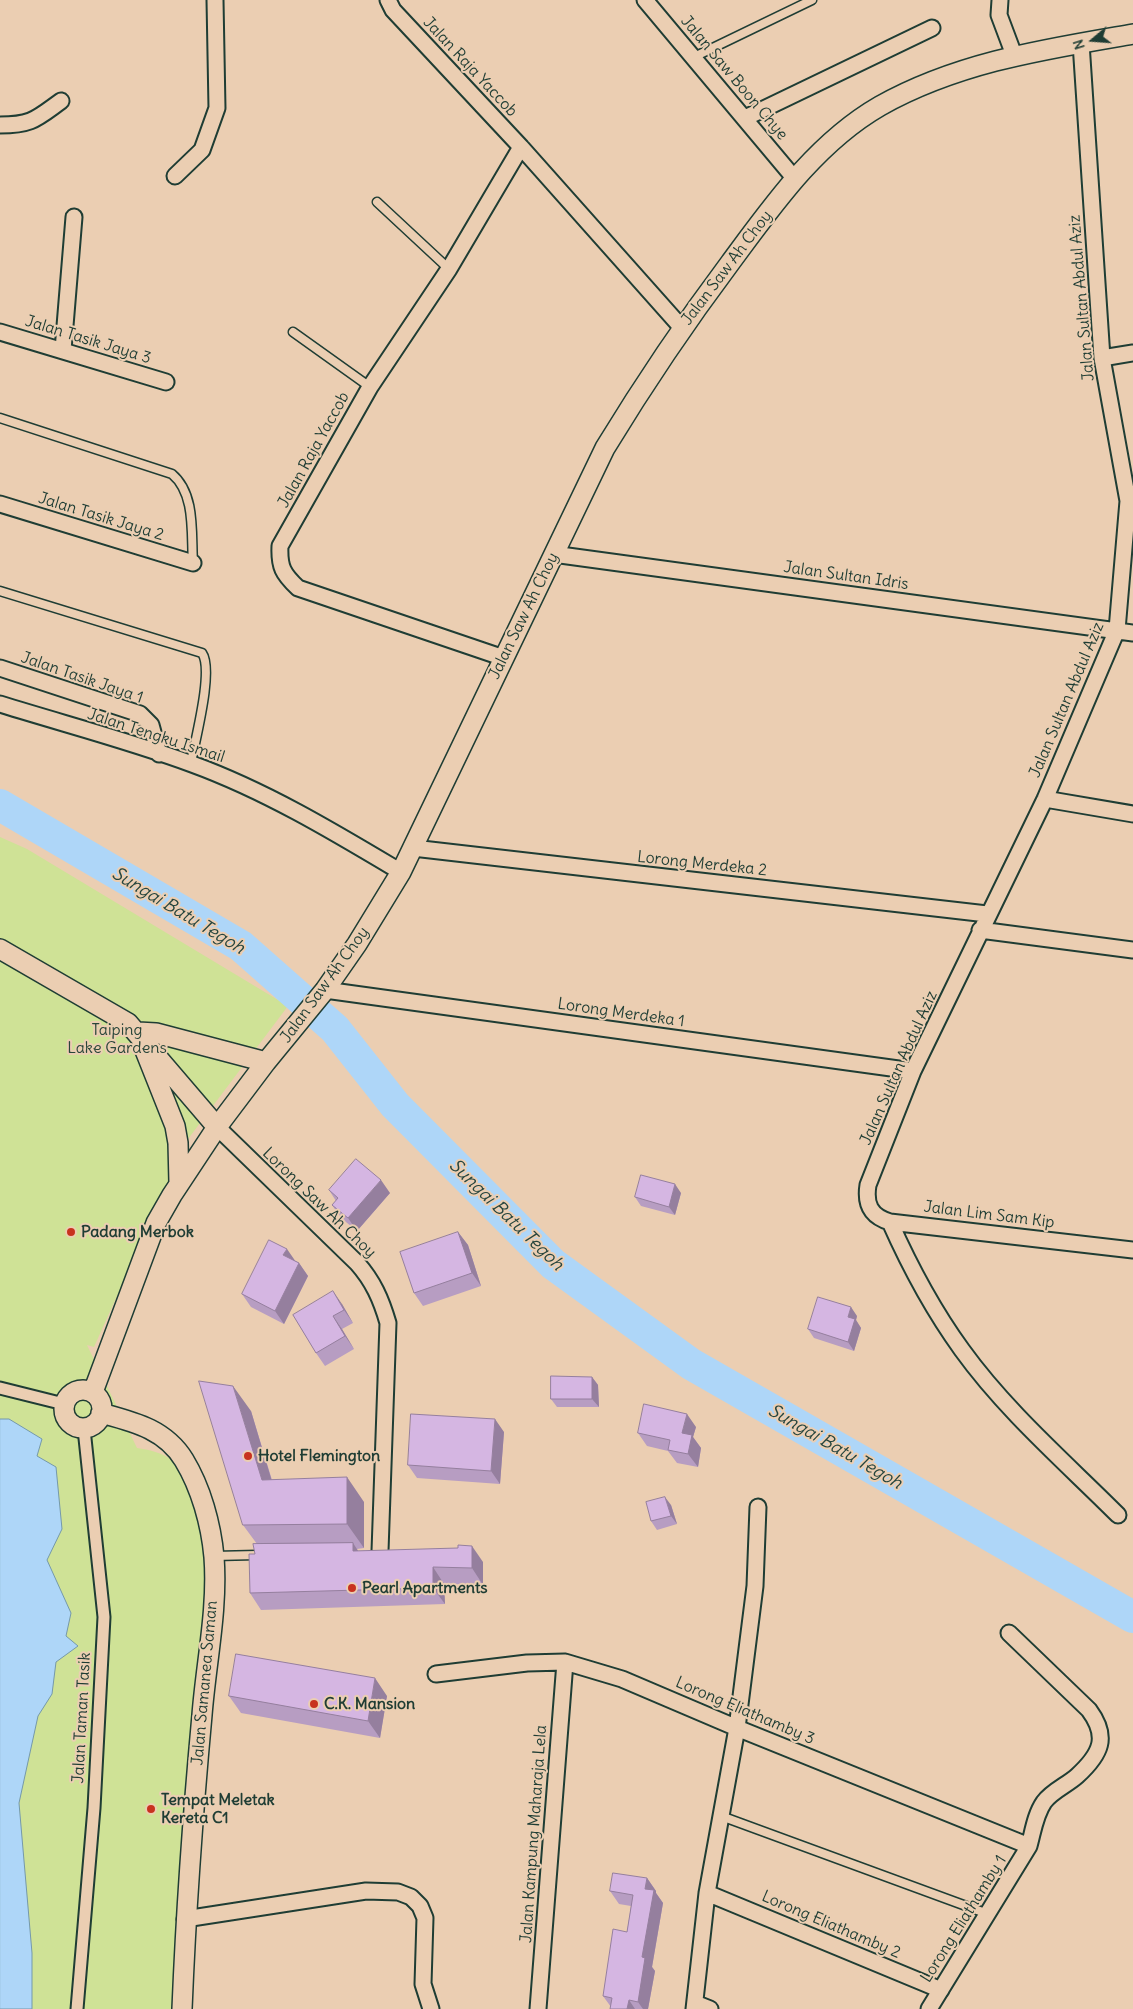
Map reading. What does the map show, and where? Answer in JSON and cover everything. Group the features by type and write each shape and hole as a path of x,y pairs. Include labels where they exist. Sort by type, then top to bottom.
{"street":[{"path":"175,176 202,150 217,108 215,0"},
{"name":"Jalan Saw Boon Chye","path":"645,0 796,179"},
{"path":"1000,0 999,15 1014,55"},
{"name":"Jalan Raja Yaccob","path":"390,5 521,147 682,328"},
{"path":"745,118 932,28"},
{"name":"Jalan Saw Ah Choy","path":"93,1392 156,1223 179,1183 217,1128 266,1062 321,994 357,944 401,872 605,448 641,389 682,328 751,235 818,152 847,128 880,106 923,86 974,66 1014,55 1133,34"},
{"name":"Jalan Sultan Abdul Aziz","path":"868,1185 913,1071 1044,799 1117,630 1130,510 1102,358 1081,43"},
{"path":"0,125 19,125 31,122 61,101"},
{"name":"Jalan Raja Yaccob","path":"504,658 298,588 287,578 279,564 280,546 370,386 448,269 521,147"},
{"path":"63,350 74,217"},
{"name":"Jalan Tasik Jaya 3","path":"0,332 166,382"},
{"path":"1102,358 1133,353"},
{"name":"Jalan Tasik Jaya 2","path":"0,504 193,563"},
{"name":"Jalan Sultan Idris","path":"553,554 1133,633"},
{"name":"Jalan Tasik Jaya 1","path":"0,668 140,714 151,725 159,754"},
{"name":"Jalan Tengku Ismail","path":"0,704 191,763 248,788 334,832 401,872"},
{"path":"1044,799 1133,814"},
{"name":"Lorong Merdeka 2","path":"413,848 987,914"},
{"path":"980,930 1133,950"},
{"path":"0,949 115,1014 138,1032 217,1128"},
{"name":"Lorong Merdeka 1","path":"321,994 913,1071"},
{"path":"138,1032 156,1033 266,1062"},
{"path":"138,1032 175,1126 178,1143 179,1183"},
{"name":"Lorong Saw Ah Choy","path":"217,1128 357,1263 370,1278 381,1298 388,1323 376,1553"},
{"name":"Jalan Lim Sam Kip","path":"868,1185 866,1198 870,1211 880,1219 890,1222 1133,1250"},
{"path":"890,1222 916,1279 962,1351 1007,1404 1118,1515"},
{"path":"0,1388 64,1404"},
{"path":"75,1391 93,1392 101,1403 102,1413 97,1422 84,1428 68,1422 63,1411 64,1404 70,1394 75,1391"},
{"name":"Jalan Samanea Saman","path":"102,1413 141,1424 163,1436 183,1459 199,1490 214,1556 214,1589 185,1918 182,2009"},
{"name":"Jalan Taman Tasik","path":"77,2009 94,1808 104,1616 84,1428"},
{"path":"710,2009 694,2006 707,1893 737,1728 755,1586 758,1507"},
{"name":"Lorong Eliathamby 1","path":"929,2009 1029,1846 1035,1820 1044,1802 1077,1776 1091,1761 1101,1745 1102,1733 1098,1722 1090,1710 1009,1633"},
{"name":"Lorong Eliathamby 3","path":"436,1674 527,1663 565,1662 622,1679 737,1728 1029,1846"},
{"name":"Jalan Kampung Maharaja Lela","path":"538,2009 565,1662"},
{"path":"185,1918 366,1891 398,1892 410,1897 420,1906 425,1918 423,1984 431,2009"},
{"name":"Lorong Eliathamby 2","path":"707,1893 941,1990"}],"lane":[{"path":"694,57 812,0"},
{"path":"377,202 448,269"},
{"path":"293,332 370,386"},
{"path":"0,418 172,474 180,480 186,490 189,501 193,563"},
{"path":"0,591 202,652 206,658 207,673 191,763"},
{"path":"214,1556 263,1555"},
{"path":"721,1816 988,1914"}],"green space":[{"name":"Taiping Lake Gardens","path":"0,837 27,849 288,1006 188,1139 94,1347 87,1345 137,1448 155,1452 169,1458 180,1468 186,1478 196,1502 209,1549 175,2009 0,2009"}],"water":[{"path":"0,1419 9,1419 42,1439 37,1456 56,1467 62,1529 47,1560 71,1613 66,1636 78,1646 56,1662 52,1694 38,1716 19,1803 32,1953 32,2009 0,2009"}],"building":[{"path":"356,1159 381,1180 348,1218 332,1205 338,1198 329,1190"},
{"path":"641,1175 675,1184 669,1207 635,1197"},
{"path":"458,1232 472,1273 414,1293 400,1252"},
{"path":"269,1240 287,1249 283,1255 299,1263 275,1311 242,1294"},
{"path":"333,1291 344,1310 333,1316 345,1336 316,1353 293,1315"},
{"path":"818,1297 851,1307 848,1317 855,1319 848,1342 808,1329"},
{"path":"551,1376 592,1377 592,1399 551,1399"},
{"path":"199,1381 233,1386 262,1480 347,1477 347,1524 243,1525"},
{"path":"644,1404 687,1414 682,1433 692,1435 688,1454 668,1450 670,1440 638,1433"},
{"path":"411,1414 495,1419 491,1471 408,1465"},
{"path":"665,1497 671,1516 651,1521 646,1502"},
{"path":"353,1543 353,1551 458,1548 458,1545 472,1546 472,1568 433,1567 433,1588 250,1593 249,1554 255,1554 253,1544"},
{"path":"236,1654 375,1678 368,1721 229,1696"},
{"path":"613,1873 647,1878 645,1889 654,1890 642,1957 645,1958 638,2002 629,2000 627,2009 610,2009 612,1998 603,1996 613,1929 627,1932 633,1895 610,1891"}],"waterway":[{"name":"Sungai Batu Tegoh","path":"0,805 241,946 335,1029 395,1105 553,1264 691,1364 1133,1617"}],"place":[{"name":"Padang Merbok","path":"71,1232"},
{"name":"Hotel Flemington","path":"248,1456"},
{"name":"Pearl Apartments","path":"352,1588"},
{"name":"C.K. Mansion","path":"314,1704"},
{"name":"Tempat Meletak Kereta C1","path":"151,1809"}]}
